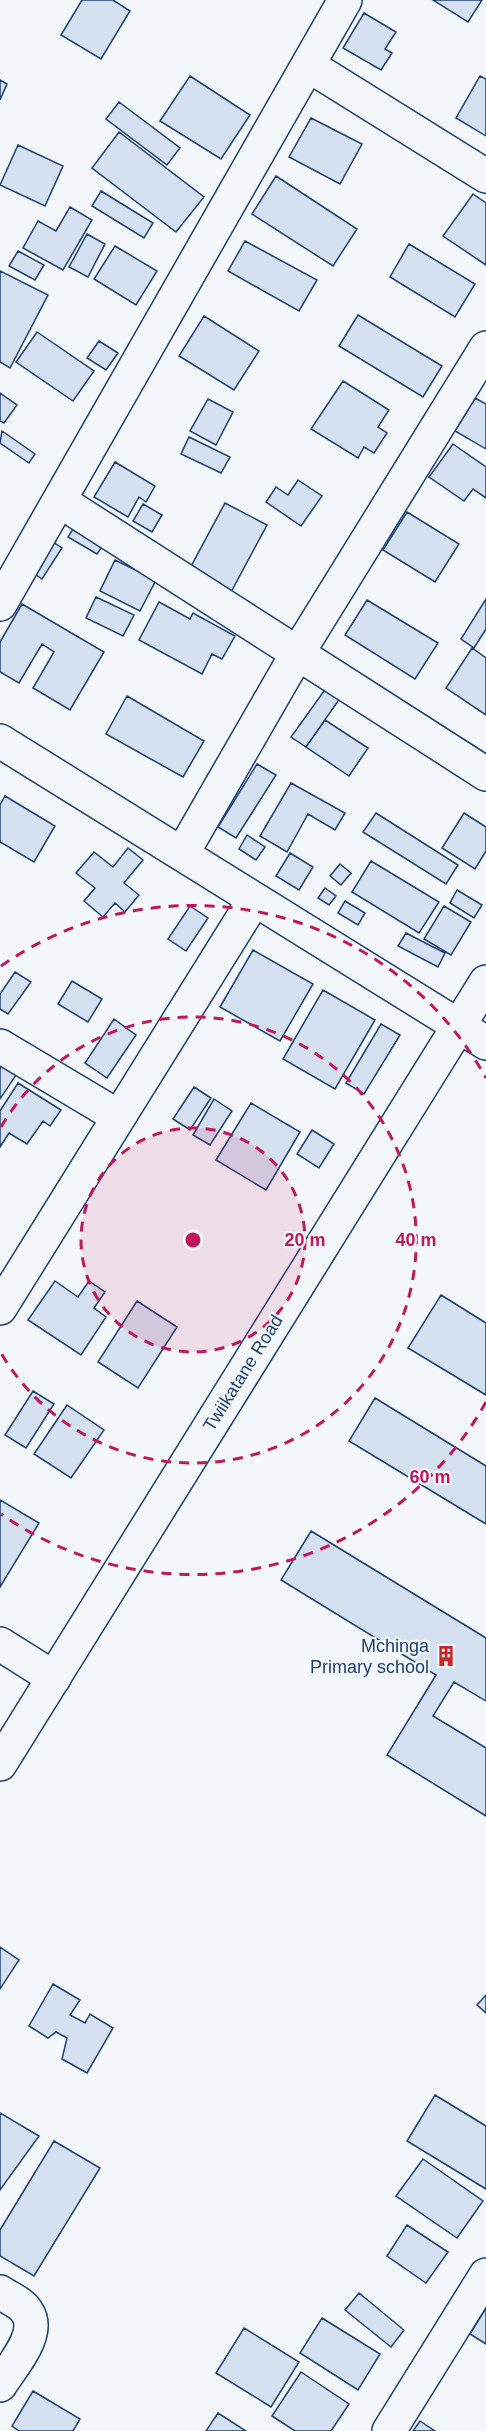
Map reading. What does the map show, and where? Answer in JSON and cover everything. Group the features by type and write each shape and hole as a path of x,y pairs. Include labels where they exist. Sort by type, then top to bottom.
{"street":[{"path":"0,604 345,0"},
{"path":"308,65 486,176"},
{"path":"182,854 297,654 486,348"},
{"path":"60,501 486,774"},
{"path":"0,741 486,1043"},
{"path":"0,1308 255,900"},
{"name":"Twiikatane Road","path":"0,1764 486,982"},
{"path":"0,1046 119,1117"},
{"path":"0,1644 54,1678"},
{"path":"388,2431 486,2275"},
{"path":"0,2292 27,2310 32,2321 26,2343 0,2385"}],"building":[{"path":"82,0 113,0 130,11 101,59 61,35"},
{"path":"433,0 482,0 468,22"},
{"path":"364,13 396,32 385,49 392,53 381,70 343,48"},
{"path":"190,76 250,115 221,159 160,121"},
{"path":"480,76 486,79 486,136 456,118"},
{"path":"0,80 7,84 0,100"},
{"path":"119,102 180,148 167,165 106,119"},
{"path":"311,118 362,144 340,184 289,157"},
{"path":"119,132 204,197 176,232 92,168"},
{"path":"18,145 63,166 45,206 0,185"},
{"path":"276,176 357,229 333,266 252,214"},
{"path":"101,191 153,223 144,238 92,206"},
{"path":"473,194 486,203 486,265 443,236"},
{"path":"70,207 92,220 63,270 23,248 38,221 56,231"},
{"path":"87,234 105,244 88,277 69,267"},
{"path":"245,241 317,280 299,311 228,271"},
{"path":"409,244 475,284 455,317 390,277"},
{"path":"115,246 157,271 136,305 94,279"},
{"path":"18,251 44,265 35,280 9,266"},
{"path":"0,271 48,295 10,368 0,362"},
{"path":"358,315 442,366 423,397 339,346"},
{"path":"204,316 259,351 234,390 179,356"},
{"path":"37,332 94,371 73,401 16,362"},
{"path":"99,341 118,353 106,370 87,358"},
{"path":"343,381 389,410 378,427 387,433 374,453 364,447 358,458 311,429"},
{"path":"0,393 17,405 4,423 0,421"},
{"path":"475,398 486,404 486,449 455,431"},
{"path":"208,399 233,412 216,445 190,431"},
{"path":"2,431 35,454 29,463 0,443"},
{"path":"189,437 230,457 221,473 181,454"},
{"path":"453,444 486,467 486,498 473,489 464,501 429,477"},
{"path":"115,462 155,486 146,502 139,497 128,517 94,497"},
{"path":"298,480 322,496 301,526 266,502 276,487 288,495"},
{"path":"225,503 267,525 230,594 188,572"},
{"path":"143,504 162,515 152,532 133,521"},
{"path":"407,512 459,544 435,582 383,550"},
{"path":"75,526 104,544 97,554 68,537"},
{"path":"50,540 62,548 42,579 29,570"},
{"path":"115,560 156,580 140,611 100,591"},
{"path":"96,597 134,615 123,636 86,618"},
{"path":"486,599 486,629 474,648 461,639"},
{"path":"367,600 438,643 415,679 345,635"},
{"path":"159,602 190,619 193,613 235,636 222,659 212,654 202,674 139,640"},
{"path":"22,604 104,652 70,710 33,688 54,652 42,644 19,683 0,672 0,642"},
{"path":"472,648 486,658 486,715 446,688"},
{"path":"329,684 343,694 306,747 291,737"},
{"path":"127,696 204,741 183,777 106,734"},
{"path":"325,720 368,748 349,776 306,747"},
{"path":"257,764 276,775 236,838 218,827"},
{"path":"291,783 345,813 335,830 308,814 287,852 260,836"},
{"path":"5,796 55,826 34,862 0,842 0,805"},
{"path":"376,813 458,865 446,884 363,832"},
{"path":"464,813 486,827 486,851 475,869 442,848"},
{"path":"247,835 265,847 256,860 239,849"},
{"path":"128,848 143,860 124,883 139,895 125,912 115,903 103,917 84,901 95,888 76,873 94,852 113,867"},
{"path":"290,853 313,867 299,890 276,876"},
{"path":"371,861 439,902 419,933 352,892"},
{"path":"340,864 351,873 341,885 330,876"},
{"path":"325,888 336,896 329,905 318,898"},
{"path":"457,890 482,905 474,918 450,903"},
{"path":"345,901 365,913 358,925 338,913"},
{"path":"190,906 208,918 186,951 168,939"},
{"path":"444,906 471,922 451,955 424,939"},
{"path":"406,933 445,953 438,967 398,946"},
{"path":"253,950 313,984 280,1041 220,1007"},
{"path":"15,972 31,982 8,1014 0,1009 0,994"},
{"path":"72,981 102,999 88,1022 58,1004"},
{"path":"323,990 375,1020 335,1089 283,1059"},
{"path":"114,1019 136,1035 107,1078 85,1063"},
{"path":"381,1024 400,1035 364,1094 346,1083"},
{"path":"4,1062 18,1072 0,1099 0,1068"},
{"path":"18,1083 61,1110 50,1126 43,1121 27,1144 9,1133 0,1147 0,1111"},
{"path":"194,1087 211,1098 190,1130 173,1119"},
{"path":"214,1099 232,1111 210,1145 193,1135"},
{"path":"251,1103 300,1132 266,1190 216,1160"},
{"path":"312,1130 334,1144 319,1168 297,1154"},
{"path":"55,1281 78,1297 89,1281 105,1292 94,1308 106,1317 81,1355 28,1320"},
{"path":"441,1295 486,1323 486,1395 408,1348"},
{"path":"137,1301 177,1327 138,1388 98,1362"},
{"path":"33,1391 54,1404 26,1448 5,1435"},
{"path":"375,1398 486,1466 486,1524 349,1441"},
{"path":"67,1405 104,1430 71,1478 34,1454"},
{"path":"0,1500 39,1523 0,1587"},
{"name":"Mchinga Primary school","path":"311,1531 486,1638 486,1701 454,1682 433,1716 486,1748 486,1816 387,1755 436,1675 281,1580"},
{"path":"0,1947 19,1960 0,1989"},
{"path":"53,1984 80,2000 70,2015 85,2023 90,2014 113,2028 87,2073 62,2059 67,2038 56,2032 48,2038 29,2026"},
{"path":"486,1995 486,2013 477,2005"},
{"path":"435,2095 486,2126 486,2189 407,2141"},
{"path":"0,2113 39,2136 0,2190"},
{"path":"54,2141 100,2168 34,2276 0,2256 0,2230"},
{"path":"423,2159 483,2201 457,2238 396,2196"},
{"path":"407,2225 448,2252 426,2283 387,2256"},
{"path":"359,2293 404,2330 391,2347 345,2310"},
{"path":"486,2308 486,2344 470,2334"},
{"path":"322,2318 380,2354 358,2390 300,2353"},
{"path":"244,2328 299,2362 271,2407 216,2373"},
{"path":"301,2372 349,2404 331,2431 295,2431 272,2416"},
{"path":"33,2391 80,2419 73,2431 19,2431 12,2426"},
{"path":"218,2413 246,2431 206,2431"},
{"path":"420,2421 435,2431 413,2431"}],"place":[{"name":"Mchinga Primary school","path":"446,1656"}]}
